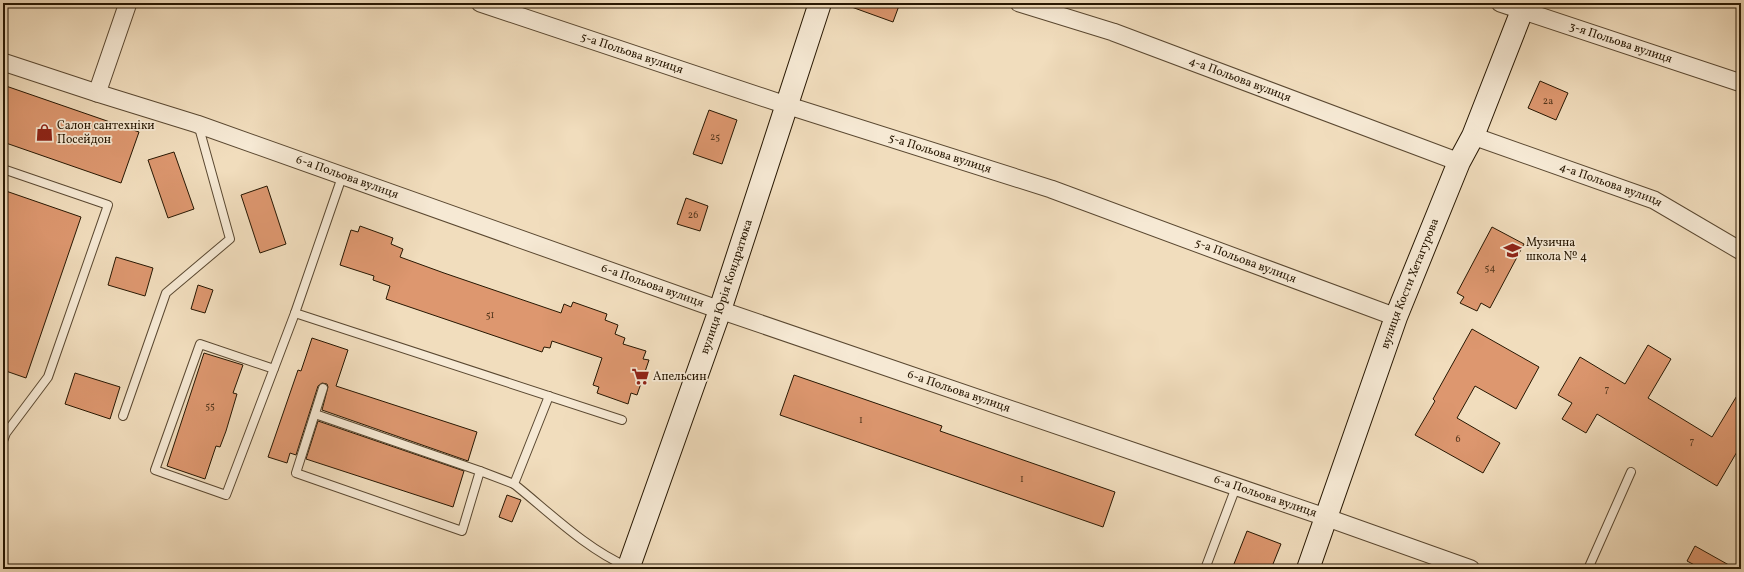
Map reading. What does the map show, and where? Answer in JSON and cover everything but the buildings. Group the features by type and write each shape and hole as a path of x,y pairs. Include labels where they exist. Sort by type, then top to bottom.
{"street":[{"path":"97,93 128,3"},
{"name":"5-а Польова вулиця","path":"480,3 786,105 1051,189 1396,317"},
{"name":"вулиця Юрія Кондратюка","path":"629,568 720,310 820,3"},
{"name":"4-а Польова вулиця","path":"1019,3 1113,32 1459,162"},
{"name":"3-я Польова вулиця","path":"1500,3 1524,7 1741,83"},
{"name":"вулиця Кости Хетагурова","path":"1308,569 1396,317 1459,162 1473,136 1524,7"},
{"name":"6-а Польова вулиця","path":"3,62 197,124 342,174 720,310 1325,517 1471,569"},
{"name":"4-а Польова вулиця","path":"1473,136 1654,200 1741,251"}],"lane":[{"path":"123,416 166,293 230,239 197,124"},
{"path":"3,169 108,205 48,377 4,435"},
{"path":"274,369 200,344 155,470 226,495 274,369 295,313 342,174"},
{"path":"295,313 622,420"},
{"path":"323,388 296,473 462,531 480,471"},
{"path":"514,484 549,396"},
{"path":"315,414 514,484 594,548 616,562 629,568"},
{"path":"1588,569 1631,472"},
{"path":"1205,569 1236,487"}],"place":[{"name":"Салон сантехніки Посейдон","path":"44,133"},
{"name":"Музична школа № 4","path":"1513,250"},
{"name":"Апельсин","path":"640,377"}]}
